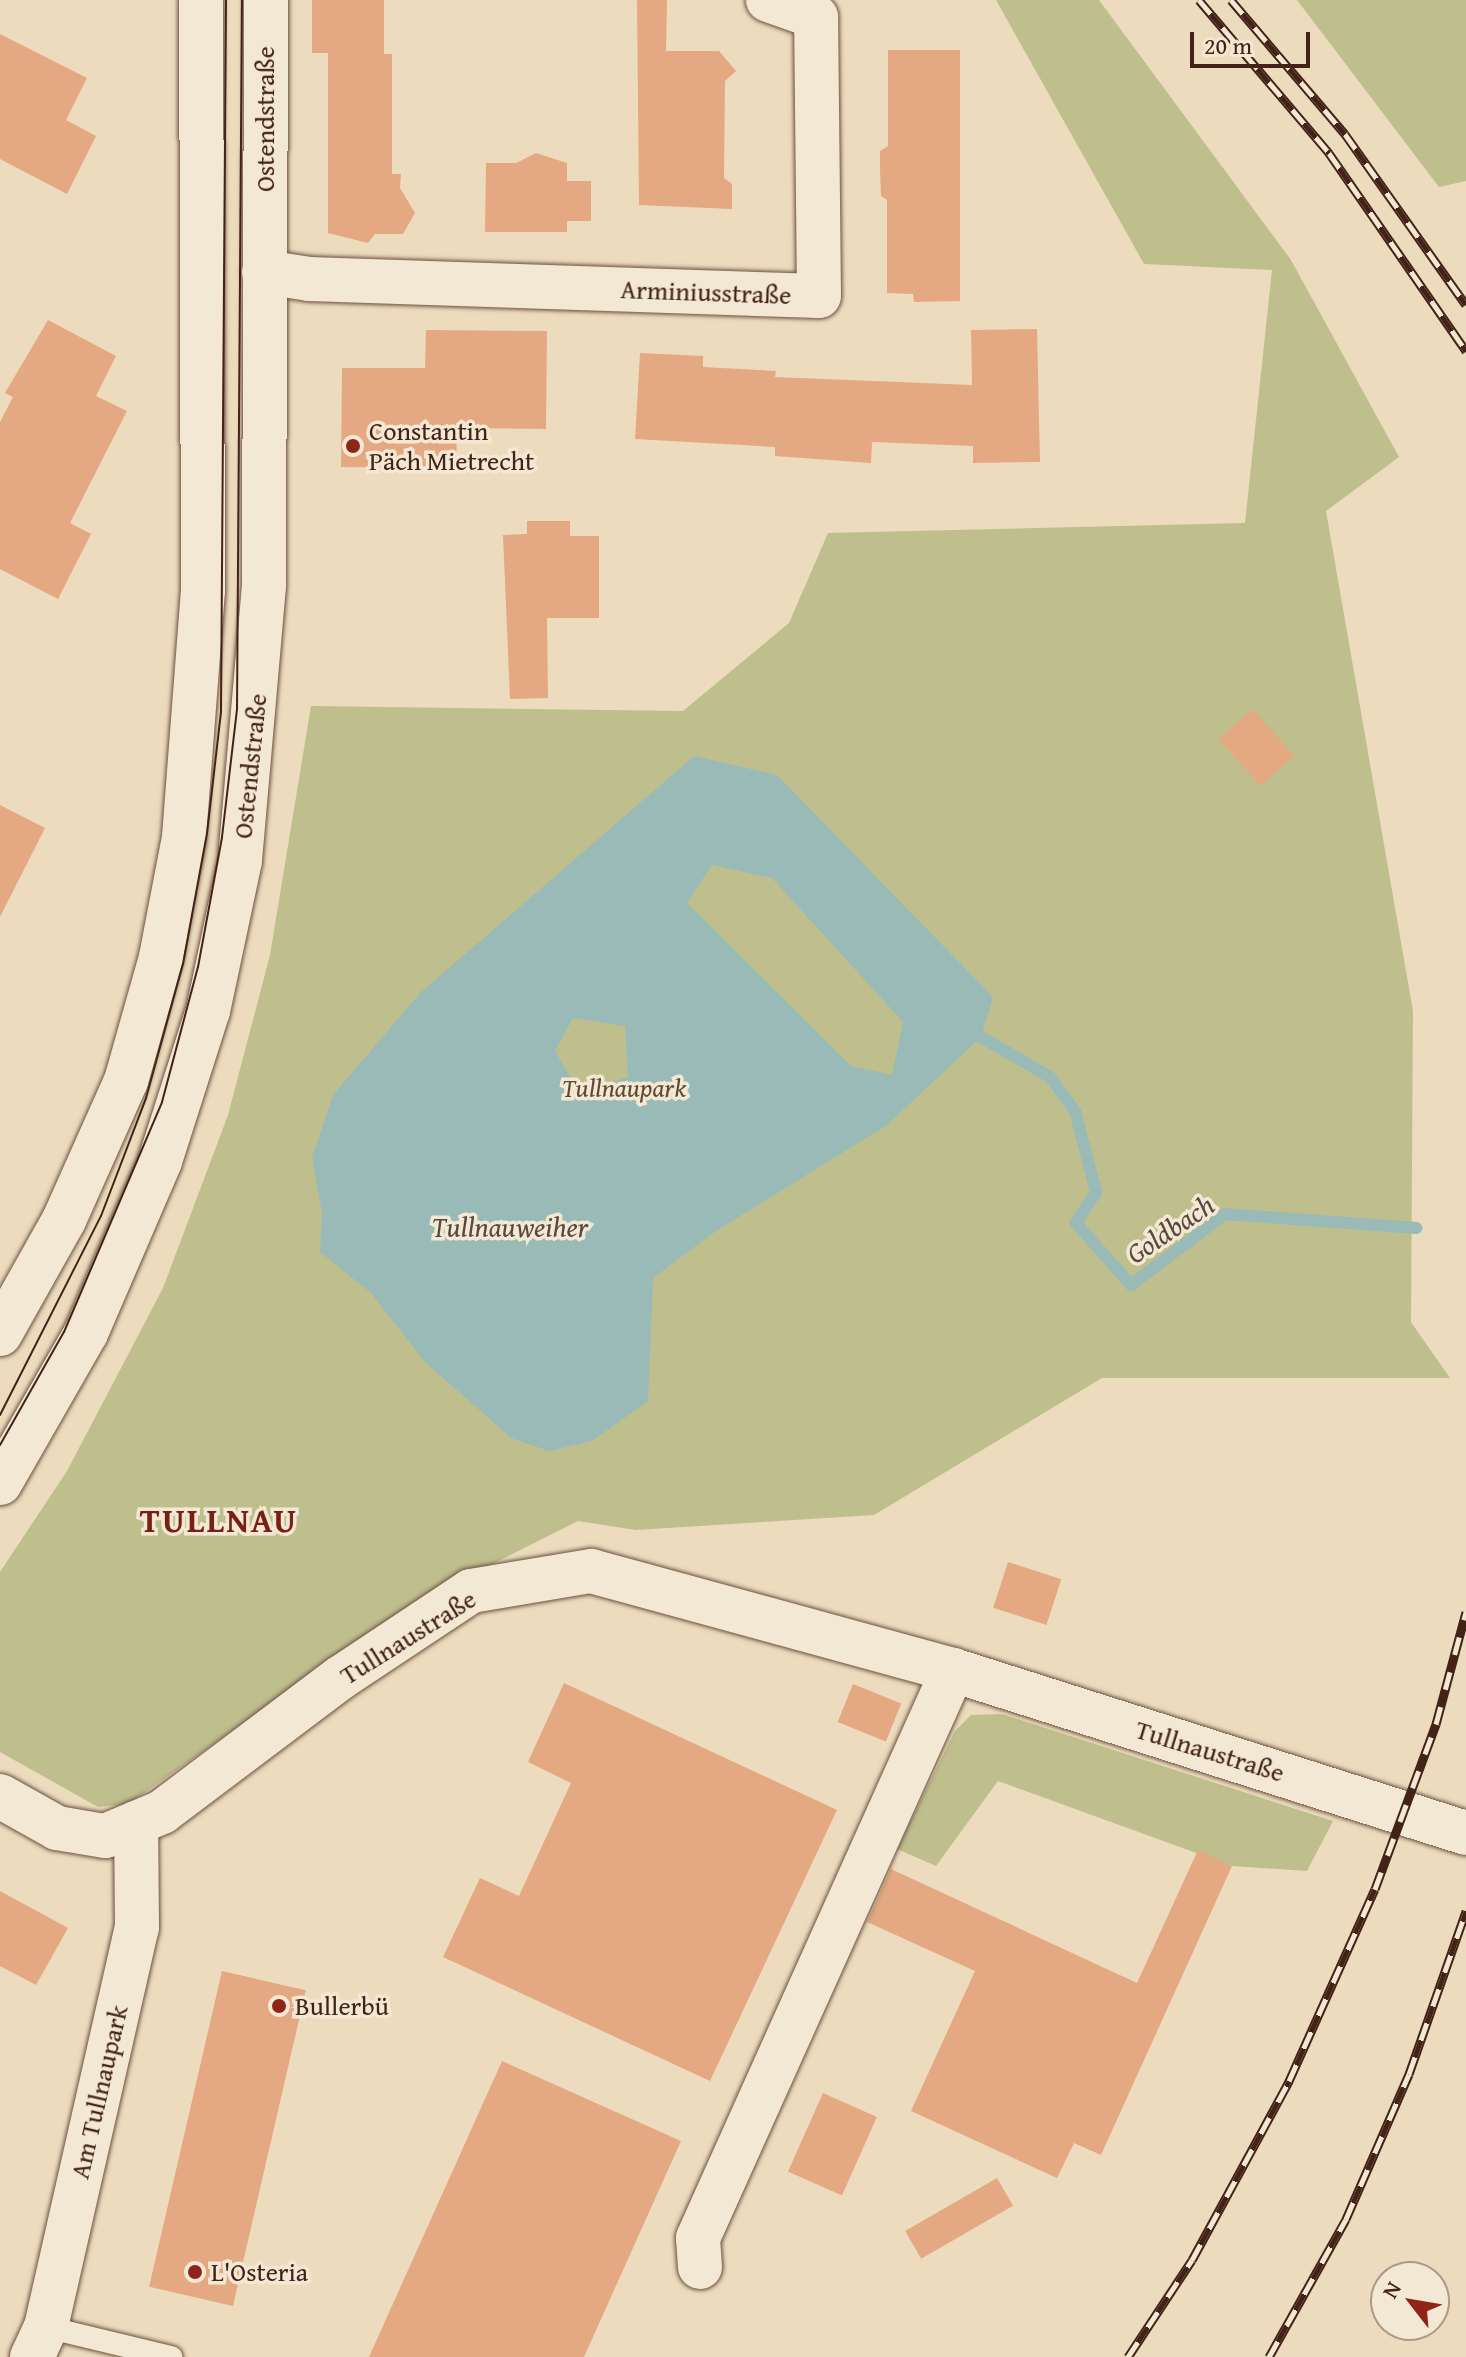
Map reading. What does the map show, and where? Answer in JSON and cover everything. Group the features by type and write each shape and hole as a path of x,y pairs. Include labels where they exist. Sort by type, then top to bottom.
{"street":[{"path":"0,1334 64,1220 126,1081 161,957 184,837 204,575 201,0"},
{"name":"Ostendstraße","path":"0,1483 80,1345 124,1251 174,1122 218,972 243,838 259,698 266,0"},
{"name":"Arminiusstraße","path":"264,272 309,279 819,296 816,17 768,0"},
{"name":"Tullnaustraße","path":"0,1796 57,1828 105,1836 162,1812 340,1678 471,1591 591,1571 953,1670 1466,1833"},
{"path":"700,2267 698,2238 953,1670"},
{"name":"Am Tullnaupark","path":"39,2342 137,1928 136,1823"}],"lane":[{"path":"39,2342 171,2357"}],"green space":[{"name":"Tullnaupark","path":"996,0 1099,0 1291,260 1399,457 1326,511 1413,1011 1411,1322 1450,1378 1102,1378 874,1515 636,1530 578,1521 411,1605 128,1804 98,1807 0,1752 0,1572 67,1471 163,1288 228,1115 270,955 311,706 683,711 789,623 828,533 1245,523 1272,270 1144,264"},
{"path":"1297,0 1466,0 1466,181 1439,187"},
{"path":"1002,1714 1333,1821 1307,1871 1232,1866 998,1781 936,1866 897,1849 955,1731 971,1715"}],"water":[{"name":"Tullnauweiher","path":"694,756 777,775 993,997 981,1037 887,1125 716,1231 653,1278 648,1401 592,1441 549,1451 511,1438 425,1362 371,1293 320,1252 322,1213 312,1157 333,1095 420,993","holes":["712,865 772,878 903,1022 892,1075 851,1066 687,903","573,1018 625,1026 628,1077 580,1093 555,1051"]}],"building":[{"path":"312,0 384,0 384,54 392,54 392,174 401,174 400,188 415,213 403,234 375,234 368,243 328,233 328,53 312,53"},
{"path":"637,0 667,0 666,51 719,51 736,71 725,81 724,178 732,184 732,209 639,205"},
{"path":"0,34 87,78 66,120 96,136 67,194 0,159"},
{"path":"888,50 960,50 960,301 914,302 913,294 887,293 887,200 881,196 880,151 888,146"},
{"path":"536,153 567,163 567,181 591,181 591,221 567,221 567,232 485,232 486,163 516,163"},
{"path":"48,320 116,356 96,396 127,411 70,523 91,534 58,599 0,569 0,422 13,397 5,393"},
{"path":"1037,329 1040,462 973,463 973,446 872,442 871,463 775,456 775,447 635,439 640,353 703,356 703,367 776,371 775,377 972,385 971,330"},
{"path":"426,330 547,331 546,429 457,428 456,468 341,467 342,368 425,368"},
{"path":"527,521 570,521 570,536 599,536 599,618 547,618 548,698 510,699 503,535 527,534"},
{"path":"1252,709 1294,756 1261,786 1219,739"},
{"path":"0,805 45,828 0,917"},
{"path":"1008,1562 1061,1579 1046,1625 993,1608"},
{"path":"564,1683 837,1810 710,2081 443,1957 480,1878 519,1896 571,1783 528,1762"},
{"path":"853,1684 901,1703 886,1741 838,1722"},
{"path":"1198,1850 1232,1866 1101,2155 1074,2143 1057,2178 911,2111 975,1971 867,1922 891,1869 1137,1983"},
{"path":"0,1891 68,1928 36,1985 0,1966"},
{"path":"222,1971 306,1990 233,2306 149,2287"},
{"path":"502,2061 681,2141 584,2357 369,2357"},
{"path":"823,2093 877,2117 842,2196 788,2172"},
{"path":"997,2178 1013,2206 921,2259 905,2231"}],"waterway":[{"name":"Goldbach","path":"981,1037 1050,1077 1075,1111 1096,1192 1076,1223 1131,1285 1225,1214 1416,1228"}],"tram line":[{"path":"0,1415 101,1216 146,1098 183,964 207,833 221,712 226,0"},
{"path":"0,1445 64,1332 162,1102 198,967 222,837 237,709 242,0"}],"railway":[{"path":"1199,0 1329,153 1466,351"},
{"path":"1231,0 1345,134 1466,305"},
{"path":"1128,2357 1192,2260 1289,2081 1375,1889 1436,1724 1466,1612"},
{"path":"1269,2357 1346,2219 1409,2074 1466,1911"}],"place":[{"name":"Constantin Päch Mietrecht","path":"353,446"},
{"name":"Bullerbü","path":"279,2006"},
{"name":"L'Osteria","path":"195,2272"}],"district":[{"name":"TULLNAU","path":"219,1520"}]}
